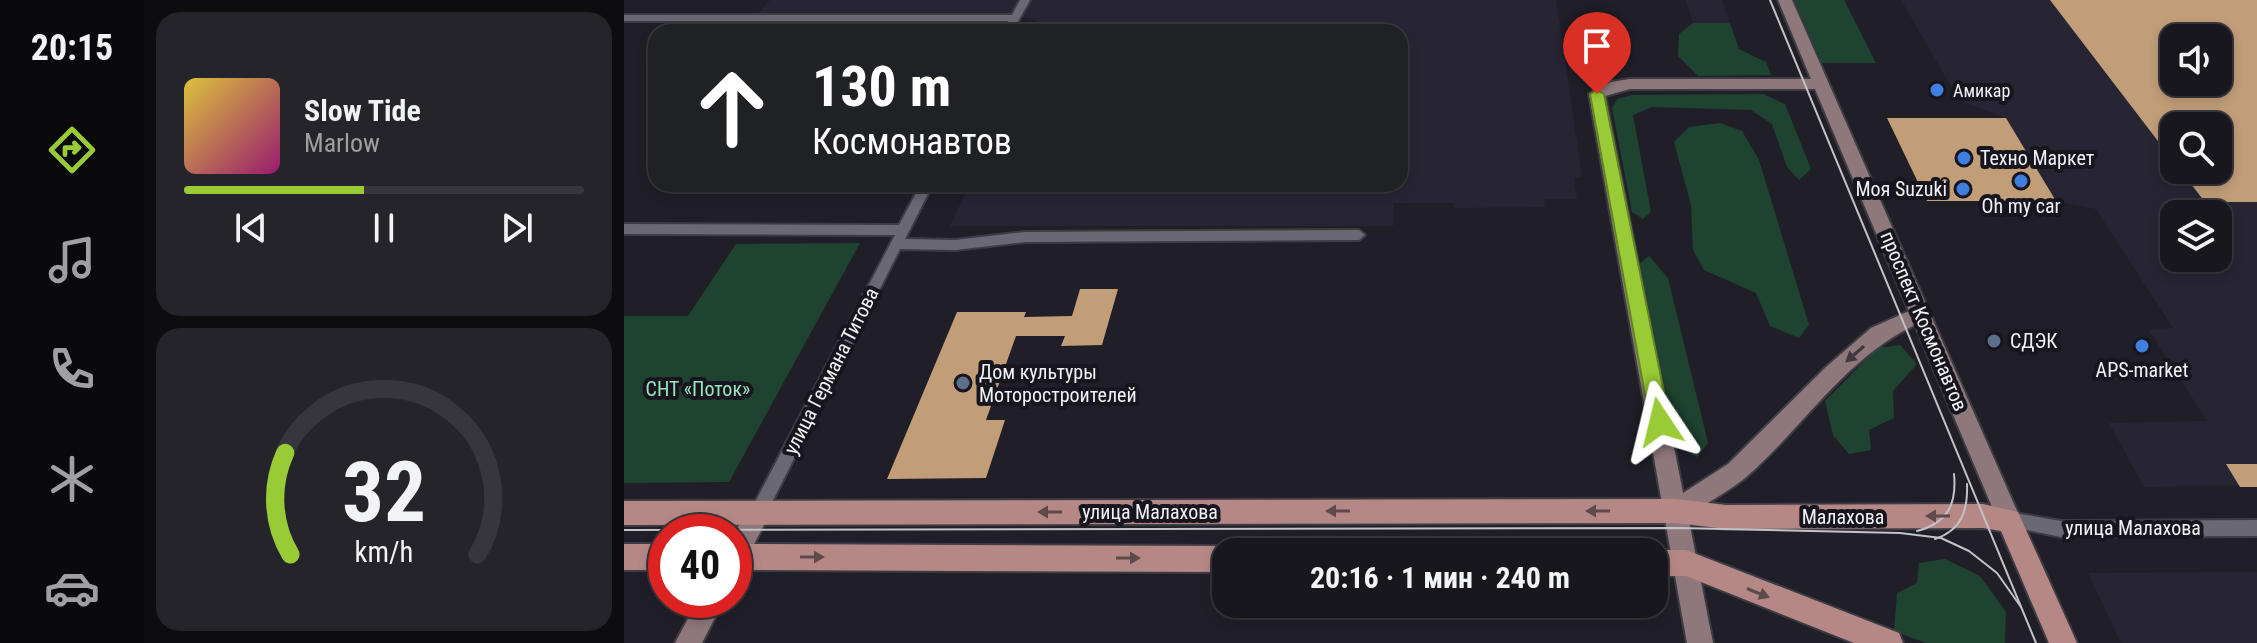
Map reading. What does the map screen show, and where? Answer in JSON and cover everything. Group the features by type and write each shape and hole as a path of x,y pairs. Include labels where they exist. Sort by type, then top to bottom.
{"main road":[{"name":"проспект Космонавтов","path":"1785,0 2063,643"},
{"path":"1700,643 1597,94 1617,85 1630,84 1822,84"},
{"path":"1676,511 1736,471 1833,373 1878,334 1921,314"},
{"name":"улица Малахова","path":"624,513 1676,511"},
{"name":"Малахова","path":"1676,511 1726,517 1974,516 2009,520"},
{"name":"улица Германа Титова","path":"752,524 758,513"},
{"path":"624,557 648,557"},
{"path":"752,557 1212,559"},
{"path":"1668,563 1686,563 1889,643"},
{"path":"688,643 702,618"}],"street":[{"path":"1011,24 1025,0"},
{"path":"624,18 1014,18"},
{"name":"улица Германа Титова","path":"758,513 923,192"},
{"path":"624,229 900,237 955,245 1025,237 1359,235"},
{"name":"улица Малахова","path":"2009,520 2061,529 2257,528"}],"shaded area":[{"path":"770,0 1556,0 1582,176 1574,178 1577,199 1544,199 1545,207 1455,208 1453,203 1394,203 1393,226 950,226 965,194 963,192 1408,192 1408,24 1041,24 1028,18 755,17"},
{"path":"1686,0 1722,0 1730,23 1693,23"},
{"path":"1901,0 2257,0 2257,485 2144,487 2109,423 2207,421 2149,330 2173,328 2096,209 2056,201 2006,118 1959,100"},
{"path":"2257,572 2257,643 2121,643 2088,573"}],"green space":[{"path":"1794,0 1844,0 1876,63 1822,63"},
{"path":"1693,23 1730,23 1739,49 1766,62 1771,75 1698,76 1678,56 1679,34"},
{"path":"1763,94 1785,104 1811,169 1799,180 1787,167 1772,124 1751,110 1652,107 1633,115 1651,212 1643,219 1632,212 1612,108 1617,99 1632,95"},
{"path":"1720,123 1742,131 1759,160 1809,325 1799,338 1770,326 1756,293 1704,270 1693,250 1691,205 1674,142 1689,127"},
{"name":"СНТ «Поток»","path":"860,243 729,482 624,483 624,316 688,316 736,244"},
{"path":"1649,256 1668,278 1708,443 1697,457 1675,444 1639,264"},
{"path":"1900,345 1917,364 1893,391 1894,418 1869,430 1871,450 1849,454 1833,435 1825,401 1877,348"},
{"path":"1945,559 1980,576 2006,612 2005,643 1926,643 1894,631 1897,593 1917,583 1919,563"}],"building":[{"path":"2050,0 2257,0 2257,202 2203,200 2191,184 2232,184 2232,112 2160,112 2160,144"},
{"name":"Техно Маркет","path":"1887,118 2006,118 2056,201 1927,201"},
{"name":"Дом культуры Моторостроителей","path":"1080,289 1118,289 1102,345 1061,346 1065,336 1016,336 986,420 1005,420 986,478 887,479 957,312 1026,312 1024,317 1072,316"},
{"path":"2226,464 2257,464 2257,487 2240,487"}],"tram line":[{"path":"1770,0 2036,643"},
{"path":"1917,531 1936,523 1948,511 1954,495 1954,474"},
{"path":"1938,538 1952,530 1962,518 1967,484"},
{"path":"624,530 1679,528 1900,533 1938,538"},
{"path":"1938,538 1969,551 1997,573 2021,607"}],"place":[{"name":"Амикар","path":"1937,90"},
{"name":"Техно Маркет","path":"1964,158"},
{"name":"Oh my car","path":"2021,181"},
{"name":"Моя Suzuki","path":"1963,189"},
{"name":"СДЭК","path":"1994,341"},
{"name":"АPS-market","path":"2142,346"},
{"name":"Дом культуры Моторостроителей","path":"963,383"}],"route":[{"path":"1597,94 1660,422"}]}
